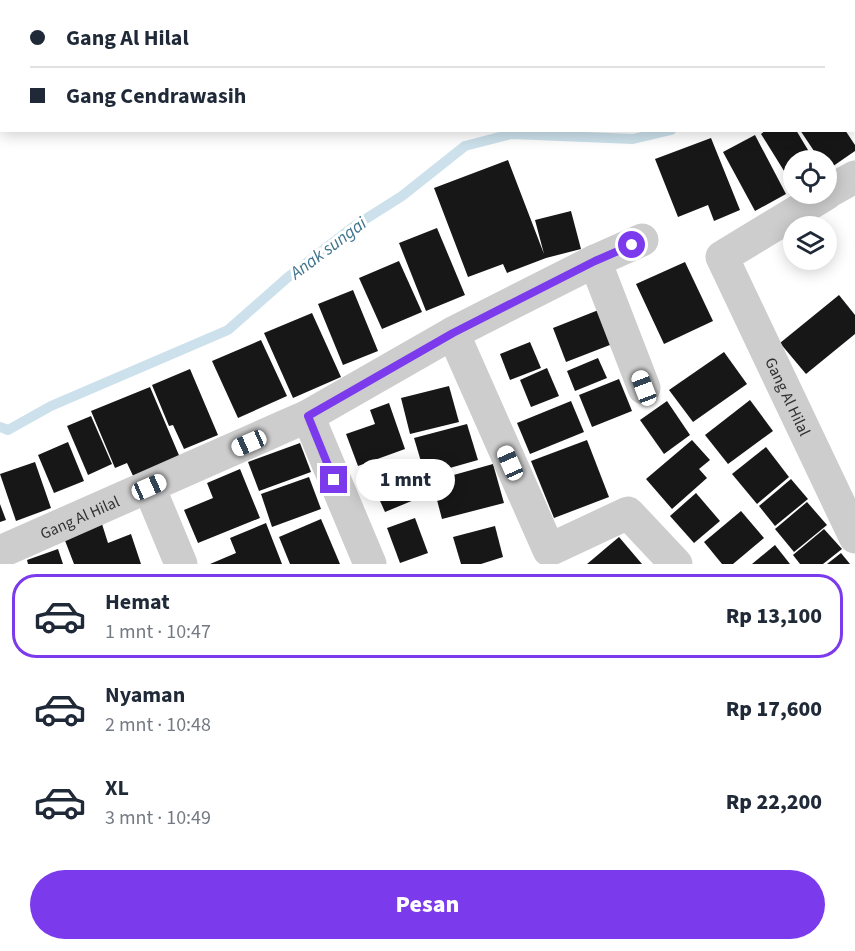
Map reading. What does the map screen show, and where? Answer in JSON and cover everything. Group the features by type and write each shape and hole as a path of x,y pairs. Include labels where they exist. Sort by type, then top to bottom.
{"street":[{"path":"837,187 855,177"},
{"name":"Gang Al Hilal","path":"808,204 722,257 855,537"},
{"name":"Gang Al Hilal","path":"0,552 308,416 453,333 595,261 642,240"},
{"path":"595,261 644,388"},
{"path":"453,333 549,550 628,513 676,564"},
{"path":"308,416 370,564"},
{"path":"149,487 181,564"}],"building":[{"path":"764,132 797,132 808,150 783,150 783,169 761,134"},
{"path":"801,132 846,132 855,145 855,151 837,163 837,150 813,150"},
{"path":"755,135 783,188 783,196 755,211 723,152"},
{"path":"711,138 740,210 714,221 708,205 678,217 655,159"},
{"path":"508,160 544,254 535,220 571,211 581,249 546,258 507,273 503,264 468,277 434,188"},
{"path":"437,228 465,295 426,311 399,243"},
{"path":"399,261 422,312 382,329 359,278"},
{"path":"685,262 713,321 664,344 636,284"},
{"path":"353,290 378,351 343,365 318,304"},
{"path":"839,295 855,315 855,334 806,374 780,343"},
{"path":"601,309 615,343 566,362 553,328"},
{"path":"312,313 341,377 293,398 264,333"},
{"path":"261,340 287,396 238,418 212,361"},
{"path":"530,342 541,368 510,380 500,354"},
{"path":"724,352 747,384 693,422 669,390"},
{"path":"598,358 607,378 575,391 567,371"},
{"path":"547,368 559,396 531,407 520,380"},
{"path":"190,369 218,435 184,449 173,425 169,426 152,385"},
{"path":"619,379 632,411 592,427 579,395"},
{"path":"449,386 459,422 410,434 401,398"},
{"path":"150,387 181,460 135,480 127,463 115,468 91,411"},
{"path":"750,400 773,431 728,464 705,435"},
{"path":"571,401 584,432 530,454 517,423"},
{"path":"667,401 690,435 664,454 640,420"},
{"path":"389,403 405,449 358,466 346,434 375,424 370,410"},
{"path":"91,416 112,464 88,475 67,426"},
{"path":"467,424 478,460 425,475 414,438"},
{"path":"587,440 609,497 554,518 531,461"},
{"path":"692,440 710,460 699,469 707,478 672,509 646,479"},
{"path":"68,442 84,481 54,493 38,455"},
{"path":"300,443 311,472 259,491 248,462"},
{"path":"766,447 789,477 757,504 732,474"},
{"path":"396,461 414,500 385,512 368,474"},
{"path":"35,462 51,508 16,521 0,474"},
{"path":"493,464 504,503 442,519 432,481"},
{"path":"240,469 260,518 198,543 184,510 213,498 207,483"},
{"path":"309,477 321,509 272,527 261,494"},
{"path":"791,479 808,499 775,526 759,506"},
{"path":"696,493 720,521 694,543 670,516"},
{"path":"807,502 827,525 794,552 775,529"},
{"path":"0,504 6,520 0,522"},
{"path":"741,511 764,538 733,564 722,564 704,542"},
{"path":"415,518 428,553 400,563 387,528"},
{"path":"321,519 340,564 290,564 279,537"},
{"path":"266,523 282,564 210,564 236,553 230,538"},
{"path":"102,524 108,543 131,534 141,564 74,564 64,538"},
{"path":"495,526 503,557 481,564 461,564 453,537"},
{"path":"824,529 842,549 823,564 800,564 793,555"},
{"path":"619,537 642,564 587,564"},
{"path":"775,545 790,564 752,564"},
{"path":"58,549 63,564 28,564 27,560"},
{"path":"841,553 850,564 827,564"}],"waterway":[{"name":"Anak sungai","path":"0,427 8,430 51,406 228,330 287,278 353,227 402,196 465,146 511,134 633,139 663,132"}],"route":[{"path":"334,480 308,416 453,333 595,261 632,245"}]}
